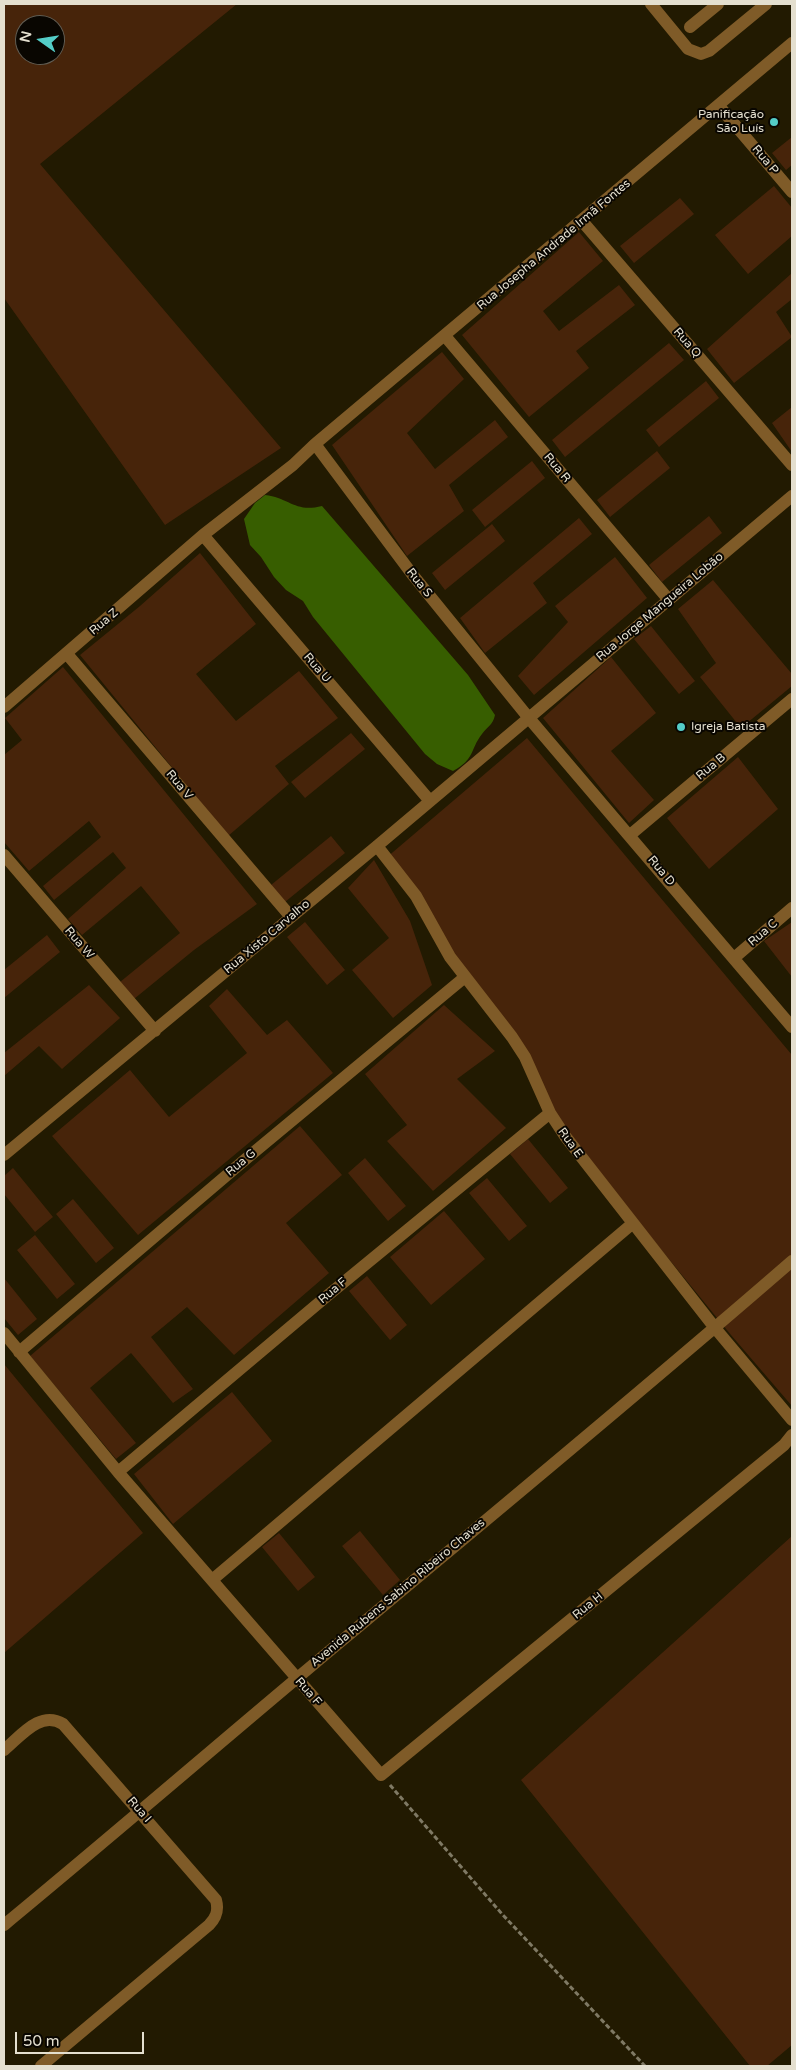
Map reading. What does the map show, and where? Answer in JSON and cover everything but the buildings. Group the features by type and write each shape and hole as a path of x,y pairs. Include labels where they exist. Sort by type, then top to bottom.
{"street":[{"path":"651,4 688,49 700,54 709,51 766,4"},
{"path":"690,27 718,4"},
{"name":"Rua Josepha Andrade Irmã Fontes","path":"294,465 315,444 792,43"},
{"name":"Rua P","path":"719,106 792,192"},
{"name":"Rua Q","path":"582,221 792,465"},
{"name":"Rua R","path":"445,336 669,600"},
{"name":"Rua S","path":"315,444 412,574 528,717"},
{"name":"Rua Z","path":"4,707 203,535 294,465"},
{"name":"Rua Jorge Mangueira Lobão","path":"528,717 792,496"},
{"name":"Rua U","path":"203,535 430,801"},
{"name":"Rua V","path":"67,654 291,917"},
{"name":"Rua B","path":"630,835 792,699"},
{"name":"Rua Xisto Carvalho","path":"5,1150 155,1031 528,717"},
{"name":"Rua D","path":"528,717 792,1027"},
{"name":"Rua E","path":"377,846 416,896 450,956 465,978 512,1037 525,1057 550,1113 565,1136 715,1328 792,1420"},
{"name":"Rua W","path":"4,855 155,1031"},
{"name":"Rua C","path":"734,958 792,908"},
{"name":"Rua G","path":"19,1352 247,1158 465,978"},
{"name":"Rua F","path":"118,1472 334,1290 550,1113"},
{"path":"212,1580 632,1224"},
{"name":"Avenida Rubens Sabino Ribeiro Chaves","path":"4,1925 141,1812 792,1261"},
{"name":"Rua F","path":"4,1333 118,1472 381,1775"},
{"name":"Rua H","path":"381,1775 784,1445 792,1435"},
{"name":"Rua I","path":"4,1750 36,1723 47,1719 63,1724 216,1900 217,1913 209,1925 41,2066"}],"path":[{"path":"381,1775 502,1914 645,2066"}],"shaded area":[{"path":"4,4 237,4 40,164 281,448 165,525 4,298"},
{"path":"792,137 792,165 786,170 772,153"},
{"path":"774,186 792,208 792,236 748,274 715,235"},
{"path":"680,198 694,214 634,263 620,246"},
{"path":"579,232 603,261 543,311 559,331 619,285 635,305 576,351 589,368 529,417 462,335"},
{"path":"792,273 792,299 776,312 792,337 734,383 707,349"},
{"path":"669,343 684,360 565,457 552,440"},
{"path":"442,352 464,379 407,433 435,469 495,420 508,437 449,485 464,511 407,556 332,445"},
{"path":"706,381 719,398 659,447 646,430"},
{"path":"792,407 792,452 772,423"},
{"path":"657,451 670,468 610,517 597,500"},
{"path":"532,461 545,478 485,527 472,510"},
{"path":"265,495 305,508 322,506 468,675 495,715 492,723 478,740 469,758 453,771 437,764 425,754 313,617 303,601 286,590 250,545 244,519 255,503"},
{"path":"709,516 722,533 662,582 649,565"},
{"path":"579,518 592,534 533,583 547,603 485,653 460,618"},
{"path":"492,524 505,541 445,590 432,573"},
{"path":"200,553 256,624 196,674 236,721 299,671 338,718 275,766 289,784 228,836 80,655 140,606"},
{"path":"615,557 647,598 534,695 518,676 568,622 555,606"},
{"path":"713,580 792,674 792,686 741,728 700,677 716,663 678,609"},
{"path":"651,626 695,681 679,694 634,639"},
{"path":"611,657 656,713 611,751 654,800 629,823 543,718"},
{"path":"63,667 257,904 194,950 134,999 120,982 180,933 141,886 82,935 68,919 126,868 113,852 54,900 43,886 101,837 89,821 29,871 4,842 4,755 22,740 5,718"},
{"path":"351,733 365,749 305,798 291,782"},
{"path":"527,738 792,1055 792,1406 731,1335 560,1126 525,1057 386,858"},
{"path":"738,757 778,809 709,869 667,818"},
{"path":"331,836 345,853 285,902 271,885"},
{"path":"374,860 410,921 432,985 393,1018 352,970 389,938 348,888"},
{"path":"305,922 345,970 327,985 287,937"},
{"path":"792,922 792,977 764,941"},
{"path":"47,935 60,952 4,998 4,970"},
{"path":"89,985 120,1018 62,1069 39,1046 4,1076 4,1053"},
{"path":"227,989 267,1035 287,1020 333,1073 138,1235 52,1136 130,1070 169,1117 247,1053 209,1006"},
{"path":"444,1005 495,1051 457,1079 506,1128 433,1191 387,1141 407,1125 365,1074"},
{"path":"300,1126 342,1175 286,1223 329,1273 234,1355 187,1307 151,1337 193,1389 173,1403 131,1353 90,1388 136,1443 116,1459 30,1356"},
{"path":"528,1139 568,1188 550,1203 510,1154"},
{"path":"365,1158 406,1206 388,1221 348,1173"},
{"path":"13,1168 53,1217 35,1232 4,1194 4,1176"},
{"path":"487,1178 527,1226 509,1241 469,1193"},
{"path":"73,1199 114,1248 96,1263 56,1214"},
{"path":"444,1211 485,1259 431,1305 390,1257"},
{"path":"35,1235 75,1284 57,1299 17,1250"},
{"path":"367,1276 407,1325 390,1340 349,1291"},
{"path":"4,1278 37,1319 18,1335 4,1318"},
{"path":"4,1364 143,1533 4,1653"},
{"path":"232,1392 272,1441 173,1524 134,1474"},
{"path":"360,1531 400,1580 383,1595 342,1546"},
{"path":"279,1533 315,1577 298,1591 262,1547"},
{"path":"792,1536 792,2045 767,2066 750,2066 521,1780"}],"place":[{"name":"Panificação São Luís","path":"774,122"},
{"name":"Igreja Batista","path":"681,727"}]}
